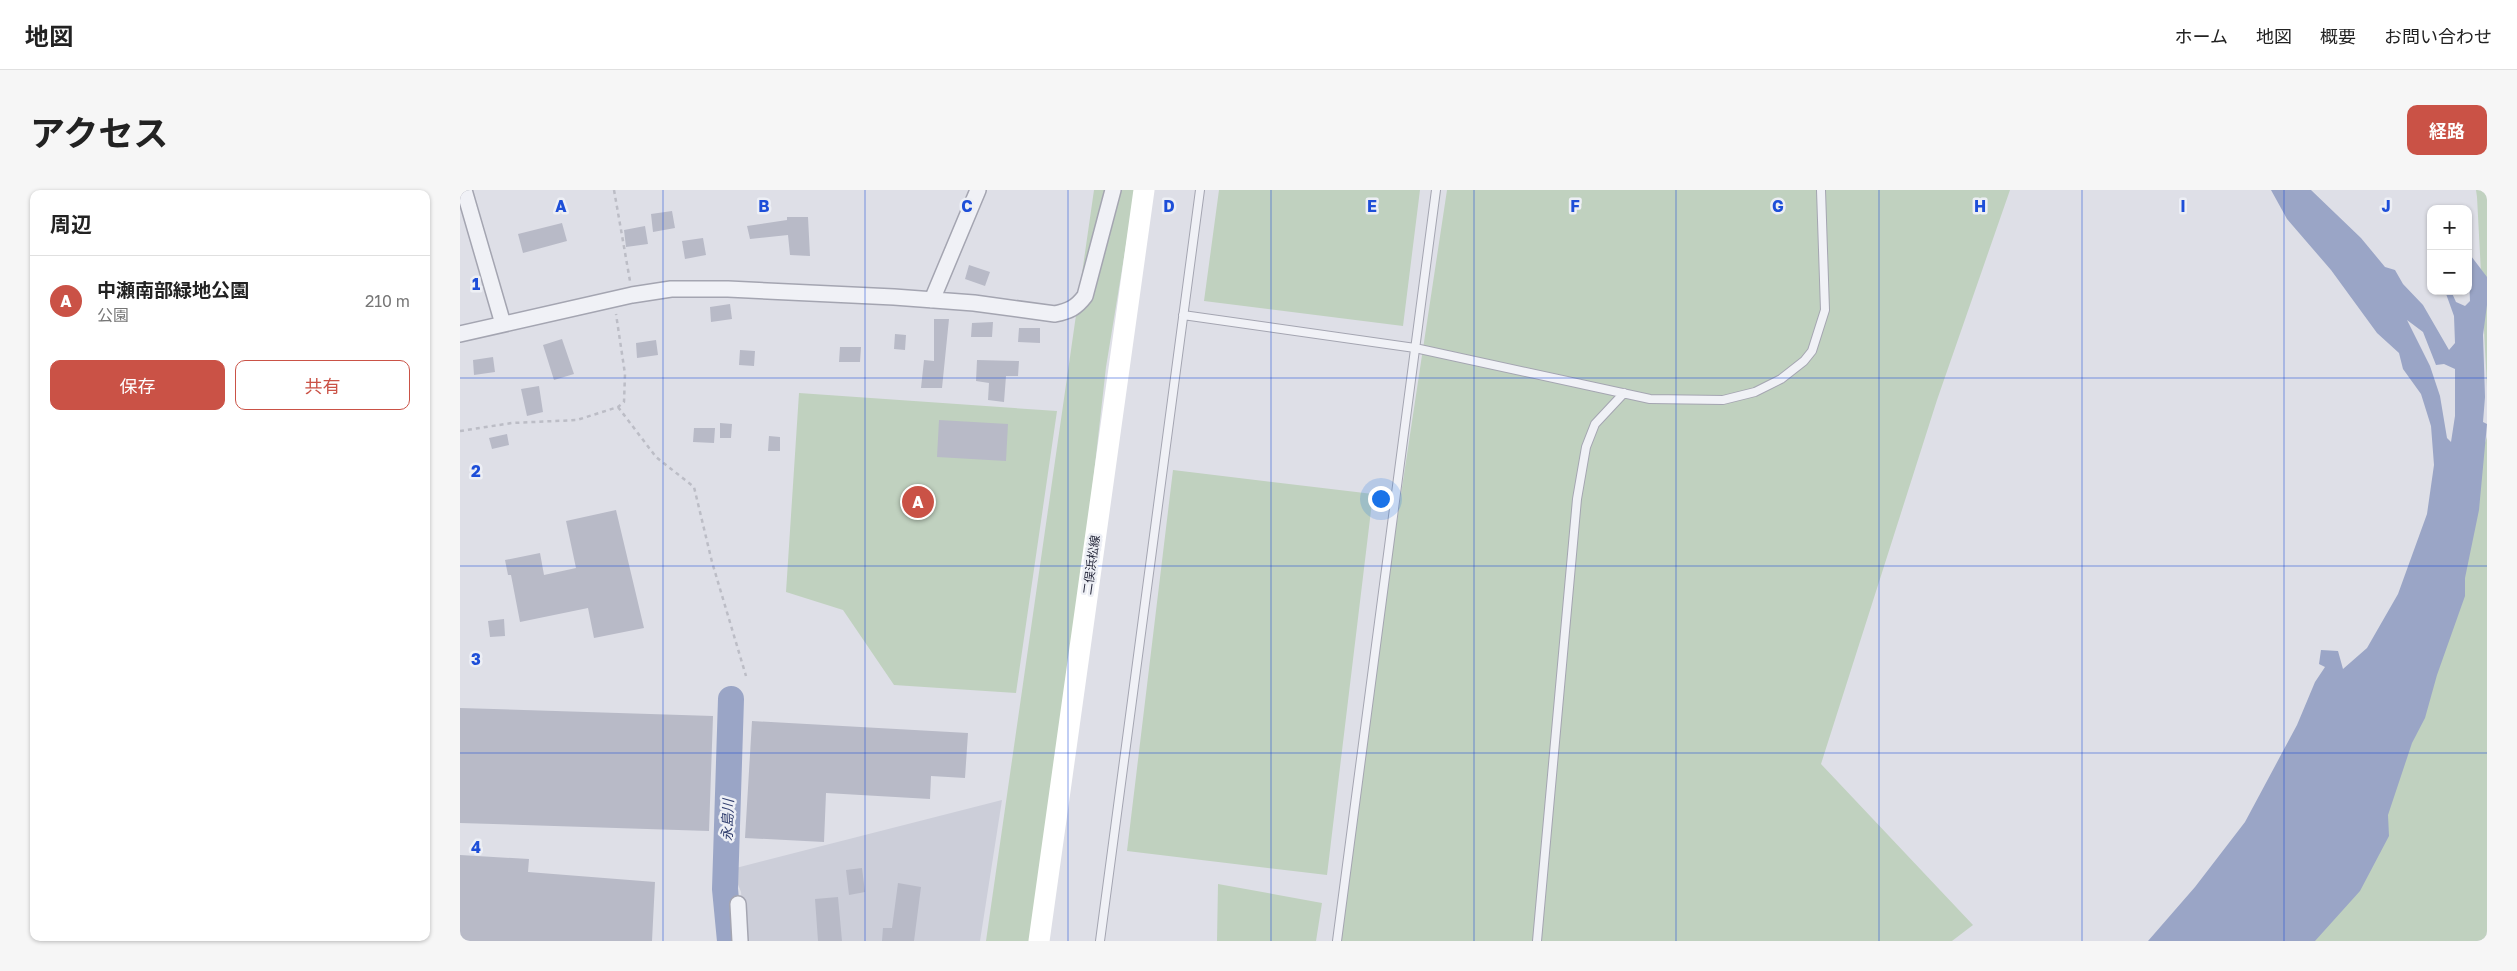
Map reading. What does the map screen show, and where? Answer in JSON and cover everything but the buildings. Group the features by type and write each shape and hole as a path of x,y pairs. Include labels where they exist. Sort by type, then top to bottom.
{"main road":[{"name":"二俣浜松線","path":"1039,941 1144,190"}],"street":[{"path":"464,190 504,324"},
{"path":"932,300 978,190"},
{"path":"460,334 632,295 671,289 728,289 932,300 1055,314 1077,307 1085,296 1113,190"},
{"path":"738,904 740,941"}],"lane":[{"path":"1100,941 1200,190"},
{"path":"1337,941 1436,190"},
{"path":"1183,315 1415,348 1650,398 1723,400 1755,392 1781,379 1804,361 1812,350 1825,310 1821,190"},
{"path":"1537,941 1577,499 1586,447 1595,424 1624,393"}],"path":[{"path":"614,190 632,295"},
{"path":"460,431 512,423 577,420 618,407 624,402 624,374 614,300"},
{"path":"618,407 656,456 694,487 712,562 746,676"}],"shaded area":[{"path":"1002,800 980,941 746,941 741,892 732,869"}],"green space":[{"path":"1094,190 1135,190 1106,367 1091,500 1030,941 986,941"},
{"path":"1219,190 1420,190 1403,326 1204,301"},
{"path":"1447,190 2010,190 1937,400 1821,764 1973,925 1952,941 1339,941 1359,772"},
{"path":"2476,190 2487,190 2487,387 2477,197"},
{"path":"799,393 1057,411 1016,693 894,685 843,610 786,592"},
{"path":"2487,437 2487,941 2310,941"},
{"path":"1173,470 1373,494 1327,875 1127,851"},
{"path":"1218,884 1322,903 1316,941 1217,941"}],"water":[{"path":"2271,190 2311,190 2361,238 2385,267 2395,270 2403,284 2423,305 2449,350 2455,343 2454,316 2446,295 2453,295 2456,302 2465,306 2470,301 2470,295 2472,295 2472,257 2487,277 2487,305 2483,335 2485,397 2483,422 2487,424 2479,510 2465,578 2465,596 2437,675 2425,718 2412,743 2388,815 2389,836 2360,891 2315,941 2148,941 2195,887 2245,822 2297,725 2315,682 2325,667 2319,664 2321,650 2338,651 2343,669 2367,648 2398,594 2427,514 2434,465 2431,426 2421,394 2403,369 2399,353 2377,333 2331,270 2287,219","holes":["2407,320 2423,332 2436,365 2444,364 2455,369 2455,416 2451,442 2447,438 2440,396 2430,366"]}],"waterway":[{"name":"永島川","path":"730,941 725,889 731,699"}],"place":[{"name":"中瀬南部緑地公園","path":"918,502"}]}
